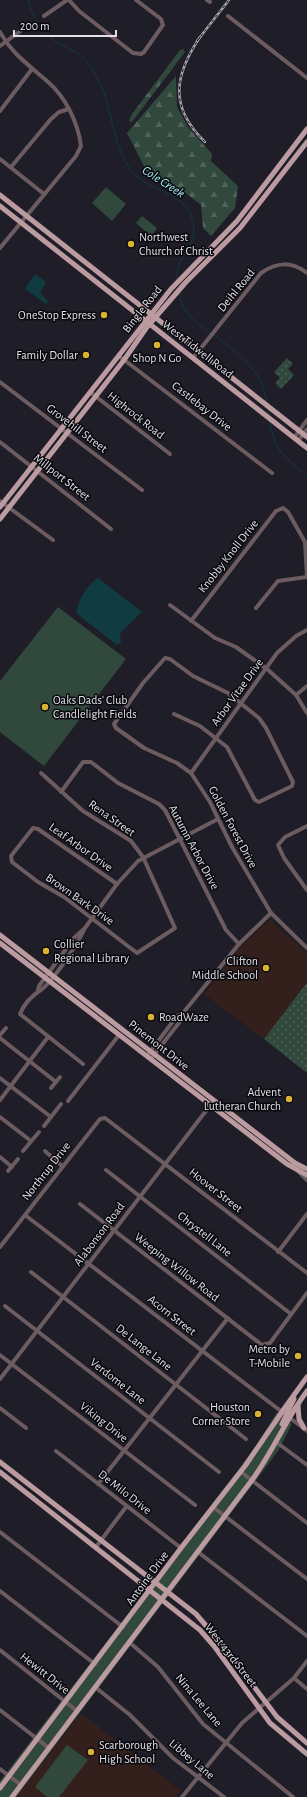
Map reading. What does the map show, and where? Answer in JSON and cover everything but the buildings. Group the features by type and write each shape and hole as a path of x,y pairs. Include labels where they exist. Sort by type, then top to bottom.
{"main road":[{"name":"Bingle Road","path":"1,503 119,356 170,288 225,235 249,206 307,129"},
{"name":"Bingle Road","path":"0,519 171,298 228,242 307,142"},
{"path":"289,153 295,157"},
{"name":"West Tidwell Road","path":"0,195 198,352 304,433"},
{"name":"West Tidwell Road","path":"0,206 307,448"},
{"path":"249,206 254,210"},
{"path":"66,258 71,252"},
{"path":"199,259 204,264"},
{"path":"100,284 104,278"},
{"path":"225,383 229,376"},
{"name":"Pinemont Drive","path":"0,935 49,977 151,1055 214,1100 252,1130 298,1171 307,1175"},
{"name":"Pinemont Drive","path":"0,943 49,977"},
{"name":"Pinemont Drive","path":"98,1015 119,1035 151,1055 210,1105 248,1134 293,1165 307,1169"},
{"path":"248,1134 252,1130"},
{"name":"Antoine Drive","path":"12,1797 252,1480 282,1431 281,1426 285,1414 297,1391 307,1377"},
{"name":"Antoine Drive","path":"0,1788 157,1583 181,1548 285,1414 298,1404 307,1390"},
{"path":"298,1404 299,1419 305,1430"},
{"name":"West 43rd Street","path":"0,1462 196,1614 220,1642 281,1721 307,1743"},
{"name":"West 43rd Street","path":"0,1473 191,1621 214,1646 270,1723 307,1754"},
{"path":"48,1509 53,1503"},
{"path":"214,1646 220,1642"}],"street":[{"path":"44,16 68,0 79,11 133,53 141,54 162,28 162,22 136,0"},
{"path":"228,16 307,78"},
{"path":"0,46 26,27"},
{"path":"0,32 19,58 48,82 62,97 69,109 81,146 76,156 0,248"},
{"path":"0,111 32,69"},
{"path":"11,167 51,119 59,112 69,109"},
{"path":"0,159 44,194"},
{"name":"Deihl Road","path":"193,358 261,273 272,266 291,264 307,273"},
{"name":"Castlebay Drive","path":"119,356 272,473"},
{"name":"Grovehill Street","path":"0,382 142,490"},
{"name":"Highrock Road","path":"90,392 170,454"},
{"path":"296,439 304,433 307,420"},
{"name":"Millport Street","path":"0,442 38,470 111,529"},
{"path":"1,503 9,507 53,540"},
{"name":"Knobby Knoll Drive","path":"191,621 276,511 283,508 288,512 305,542 307,577"},
{"path":"256,608 278,581 307,577"},
{"path":"170,605 215,638 236,647 267,669 296,695 307,713"},
{"name":"Arbor Vitae Drive","path":"190,773 285,645 307,630"},
{"name":"Golden Forest Drive","path":"241,703 220,687 193,676 170,659 165,658 162,659 116,719 114,724 116,728 124,735 144,748 177,763 190,773 203,790 249,878 270,913 285,929 307,948"},
{"path":"296,695 307,686"},
{"path":"174,714 200,726 228,747 234,756 255,800 259,802 292,786 293,782 266,728 258,718 241,703"},
{"name":"Autumn Arbor Drive","path":"61,792 83,762 90,762 118,783 159,804 165,810 180,838 226,930 239,944"},
{"name":"Rena Street","path":"41,773 83,811 131,841 143,857 176,926 173,931 152,944"},
{"path":"83,1064 20,1014 38,990 42,989 74,938 85,928 117,884 143,857 218,819"},
{"path":"307,826 284,837 278,845 284,858 307,890"},
{"name":"Leaf Arbor Drive","path":"18,846 30,830 33,828 38,829 117,884"},
{"name":"Brown Bark Drive","path":"18,846 11,856 12,862 38,882 92,918 137,953 152,944"},
{"path":"151,1055 177,1016 183,1013 239,944 270,913"},
{"path":"151,1055 182,1019 183,1013"},
{"path":"6,1028 0,1037 56,1082"},
{"path":"168,1028 172,1031"},
{"path":"68,1101 119,1035"},
{"path":"0,1100 48,1037"},
{"path":"51,1088 60,1077"},
{"path":"0,1078 51,1117"},
{"name":"Alabonson Road","path":"0,1379 214,1100"},
{"path":"44,1126 61,1104"},
{"path":"0,1117 31,1141"},
{"name":"Northrup Drive","path":"0,1247 100,1119 105,1118 113,1123"},
{"name":"Hoover Street","path":"113,1123 307,1273"},
{"path":"23,1151 39,1132"},
{"path":"45,1151 62,1166"},
{"path":"0,1157 12,1166"},
{"path":"8,1171 18,1158"},
{"name":"Chrystell Lane","path":"106,1170 291,1314"},
{"path":"298,1171 307,1180"},
{"name":"Weeping Willow Road","path":"80,1204 262,1345 270,1343 291,1314"},
{"path":"278,1252 307,1214"},
{"name":"Acorn Street","path":"25,1215 305,1430"},
{"name":"De Lange Lane","path":"31,1272 246,1439"},
{"path":"291,1314 307,1293"},
{"name":"Verdome Lane","path":"5,1306 219,1472"},
{"path":"98,1484 228,1318"},
{"name":"Viking Drive","path":"0,1355 194,1505"},
{"path":"0,1408 26,1428"},
{"path":"276,1442 307,1465"},
{"name":"De Milo Drive","path":"56,1451 181,1548"},
{"path":"0,1473 6,1466"},
{"path":"241,1472 307,1523"},
{"path":"96,1546 126,1506"},
{"path":"213,1507 307,1578"},
{"path":"0,1532 123,1627"},
{"path":"198,1552 307,1636"},
{"path":"0,1592 95,1664"},
{"name":"Nina Lee Lane","path":"129,1642 158,1666 203,1724 224,1743 293,1797"},
{"name":"Hewitt Drive","path":"0,1650 77,1711"},
{"path":"182,1797 224,1743 242,1723 294,1678 307,1661"},
{"path":"294,1678 307,1689"},
{"name":"Libbey Lane","path":"95,1687 116,1702 173,1758 224,1797"},
{"path":"0,1710 49,1748"},
{"path":"0,1769 21,1785"}],"shaded area":[{"path":"35,274 46,282 40,293 48,301 46,304 25,289"},
{"path":"98,578 142,612 120,633 121,642 117,645 77,614 78,604 83,594 90,584"},
{"name":"Clifton Middle School","path":"271,919 282,932 307,952 307,985 264,1039 204,994 239,948"},
{"name":"Scarborough High School","path":"81,1713 181,1791 176,1797 16,1797"}],"green space":[{"path":"183,49 185,52 132,122 129,121 132,114 180,50"},
{"path":"176,76 177,107 188,127 212,154 211,161 238,186 235,208 211,236 203,228 201,205 187,194 158,180 147,172 127,133"},
{"path":"106,187 126,204 112,221 92,203"},
{"path":"142,216 157,228 151,236 136,223"},
{"path":"287,358 293,364 288,369 294,375 281,389 275,383 280,378 274,372"},
{"name":"Oaks Dads' Club Candlelight Fields","path":"58,607 126,659 44,766 0,732 0,681"},
{"path":"306,984 307,985 307,1073 264,1039"},
{"path":"277,1412 292,1424 278,1451 16,1797 0,1797 0,1781 254,1449"},
{"path":"67,1745 88,1760 59,1797 47,1797 35,1787"}],"waterway":[{"name":"Cole Creek","path":"28,0 35,20 44,32 53,40 82,57 101,84 119,147 128,166 141,180 181,202 191,215 194,226 193,235 191,243 179,264 177,280"},
{"name":"Cole Creek","path":"179,293 186,311 194,321 210,333"},
{"name":"Cole Creek","path":"213,334 232,348 248,363 260,381 267,403"},
{"name":"Cole Creek","path":"268,408 269,415"},
{"name":"Cole Creek","path":"270,422 272,433 282,454 307,477"}],"railway":[{"path":"197,41 229,0"},
{"path":"200,37 191,51 185,65 179,91 185,116 193,129 205,142"}],"place":[{"name":"Northwest Church of Christ","path":"131,244"},
{"name":"OneStop Express","path":"104,315"},
{"name":"Shop N Go","path":"157,345"},
{"name":"Family Dollar","path":"86,355"},
{"name":"Oaks Dads' Club Candlelight Fields","path":"45,707"},
{"name":"Collier Regional Library","path":"46,951"},
{"name":"Clifton Middle School","path":"266,968"},
{"name":"RoadWaze","path":"151,1017"},
{"name":"Advent Lutheran Church","path":"289,1099"},
{"name":"Metro by T-Mobile","path":"298,1356"},
{"name":"Houston Corner Store","path":"258,1414"},
{"name":"Scarborough High School","path":"91,1752"}]}
